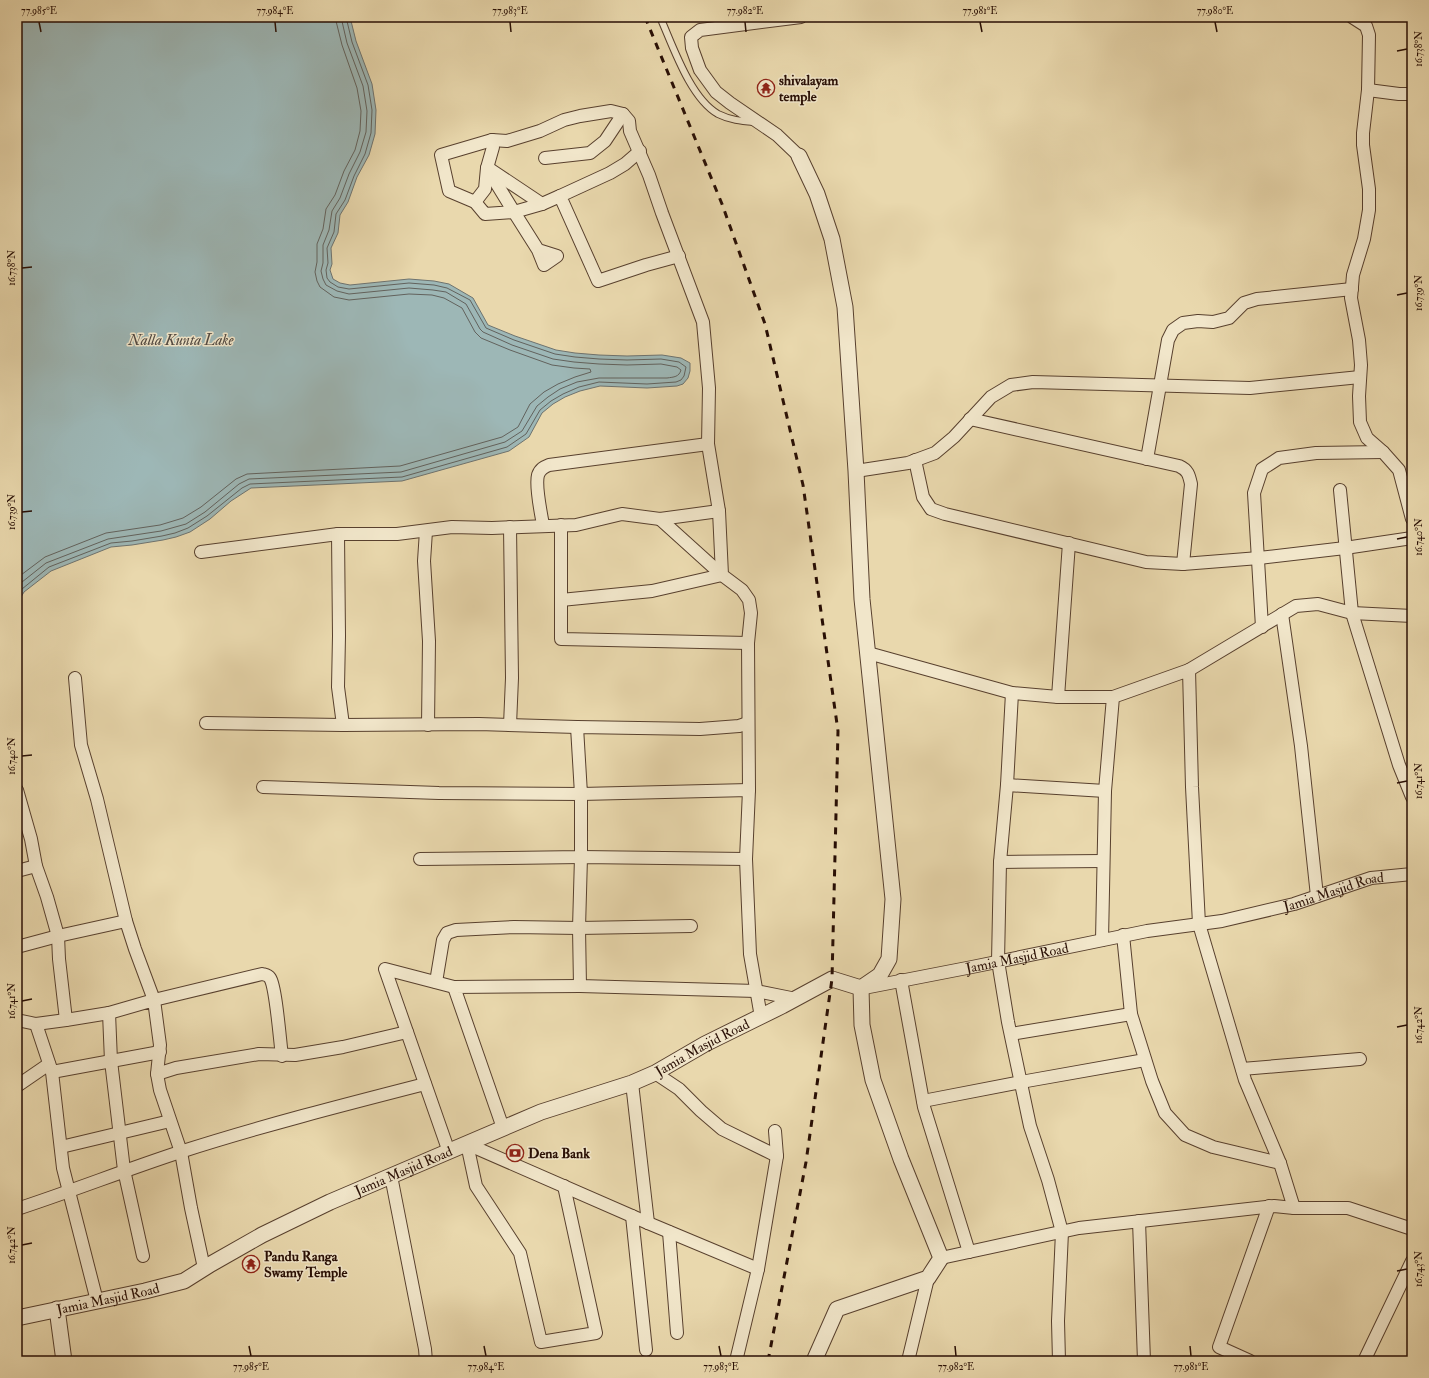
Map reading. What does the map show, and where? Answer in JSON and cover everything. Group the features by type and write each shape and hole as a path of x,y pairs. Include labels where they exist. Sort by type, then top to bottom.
{"street":[{"path":"801,17 700,30 692,37 692,48 700,70 716,92 777,135 798,156 817,194 832,239 845,307 856,471 862,598 893,899 889,959 880,976 861,988 862,1026 872,1080 900,1159 941,1258"},
{"path":"1352,17 1366,26 1369,35 1368,90 1363,139 1369,189 1369,210 1364,238 1353,276 1351,298 1359,340 1361,365 1359,396 1360,422 1367,438 1383,452 1398,470 1412,519"},
{"path":"1368,90 1412,94"},
{"path":"640,152 625,164 610,173 542,204 514,212 485,214 475,202 449,191 441,154 492,140 507,141 540,131 564,120 580,116 611,111 623,114 629,121 630,131 640,152 649,175 702,322 709,388 708,444 719,511 722,575"},
{"path":"545,158 590,153 605,140 623,114"},
{"path":"475,202 485,189 487,168 493,147 492,140"},
{"path":"487,168 542,204"},
{"path":"487,168 538,250"},
{"path":"560,196 598,281 678,256"},
{"path":"1146,458 1161,386 1168,340 1173,330 1183,323 1198,321 1213,322 1229,318 1244,303 1257,299 1352,289"},
{"path":"856,471 908,463 935,452 954,437 991,396 1010,385 1034,382 1250,388 1360,377"},
{"path":"970,419 1185,468 1189,475 1191,484 1183,564"},
{"path":"543,525 538,484 538,475 542,468 549,465 708,444"},
{"path":"1262,627 1254,493 1262,469 1279,458 1316,454 1383,452"},
{"path":"915,460 923,497 931,509 945,514 1146,562 1183,564 1259,558 1345,548 1412,538"},
{"path":"1340,490 1352,613 1399,765 1412,797"},
{"path":"201,552 338,534 398,534 452,527 576,525 622,514 660,518 719,511"},
{"path":"660,518 722,575 742,590 749,600 751,613 748,643 749,790 746,859 750,954 761,1017"},
{"path":"561,525 561,639 748,643"},
{"path":"510,527 512,678 510,725"},
{"path":"426,531 424,561 429,641 428,725"},
{"path":"338,534 338,687 343,725"},
{"path":"1058,697 1069,543"},
{"path":"561,600 652,591 722,575"},
{"path":"868,653 1012,693 1058,697 1113,697 1189,670 1296,606 1318,604 1352,613 1412,616"},
{"path":"1282,614 1301,746 1317,896"},
{"path":"1189,670 1192,787 1199,924 1245,1080 1280,1163 1294,1208"},
{"path":"75,678 80,746 97,799 126,921 154,1000 160,1052 156,1074 181,1152 204,1268"},
{"path":"1012,693 1007,785 1000,862 998,961 1030,1126 1048,1180 1062,1232 1058,1321 1059,1361"},
{"path":"1102,940 1105,792 1113,697"},
{"path":"206,723 343,725 480,724 577,727 720,728 739,726 748,723"},
{"path":"577,727 581,794 579,928 580,986"},
{"path":"1007,785 1105,792"},
{"path":"263,787 439,793 581,794 749,790"},
{"path":"17,790 31,839 36,866 58,936 66,1020"},
{"path":"420,859 581,856 746,859"},
{"path":"1000,862 1103,861"},
{"path":"17,871 36,866"},
{"name":"Jamia Masjid Road","path":"17,1318 145,1291 184,1281 204,1268 269,1232 330,1202 541,1112 632,1083 655,1073 705,1044 761,1017 832,979 861,988 1147,930 1222,921 1294,904 1371,878 1412,874"},
{"path":"17,948 58,936 126,921"},
{"path":"436,982 443,940 447,933 456,930 691,926"},
{"path":"1123,935 1131,1014 1152,1081 1165,1113 1185,1135 1213,1147 1280,1163"},
{"path":"449,1152 385,969 454,987 580,986 756,991 796,999"},
{"path":"17,1020 36,1024 109,1013 154,1000 262,974 269,976 272,980 282,1056"},
{"path":"901,980 923,1101 969,1252"},
{"path":"454,987 503,1128"},
{"path":"109,1013 111,1061 124,1170 143,1256"},
{"path":"1011,1034 1131,1014"},
{"path":"36,1024 51,1068 63,1168 96,1301"},
{"path":"156,1074 176,1068 259,1054 282,1056 295,1055 343,1047 406,1032"},
{"path":"17,1086 51,1068 111,1061 160,1052"},
{"path":"1242,1069 1360,1059"},
{"path":"923,1101 1145,1060"},
{"path":"655,1073 679,1089 722,1129 777,1156"},
{"path":"632,1083 648,1223"},
{"path":"17,1209 69,1192 124,1170 272,1124 425,1084"},
{"path":"61,1147 170,1121"},
{"path":"736,1361 758,1269 777,1156 775,1131"},
{"path":"468,1144 648,1223 758,1269"},
{"path":"468,1144 476,1186 520,1253 541,1342 596,1333 564,1186"},
{"path":"391,1176 425,1349 426,1361"},
{"path":"1250,1361 1219,1347 1269,1206"},
{"path":"908,1361 928,1278 941,1258 1079,1228 1269,1206 1294,1208 1348,1208 1412,1229"},
{"path":"632,1216 646,1350"},
{"path":"1139,1221 1144,1361"},
{"path":"669,1232 677,1333"},
{"path":"1364,1361 1412,1261"},
{"path":"814,1361 837,1309 928,1278"},
{"path":"57,1309 64,1361"}],"lane":[{"path":"660,17 684,71 703,102 718,114 735,121 760,123"}],"water":[{"name":"Nalla Kunta Lake","path":"17,17 350,17 356,41 372,84 376,110 375,134 369,155 357,177 348,202 340,215 338,233 331,248 332,264 330,270 333,279 340,283 350,285 409,279 449,284 473,298 488,325 515,336 556,350 575,353 627,356 662,355 681,358 690,363 688,378 683,384 677,386 647,388 600,386 580,391 565,397 542,413 529,437 509,451 402,481 251,488 190,532 163,540 111,547 51,571 24,592 17,604"}],"railway":[{"path":"645,17 722,204 765,324 803,485 838,731 832,979 806,1162 768,1361"}],"place":[{"name":"shivalayam temple","path":"766,88"},
{"name":"Dena Bank","path":"515,1153"},
{"name":"Pandu Ranga Swamy Temple","path":"251,1264"}]}
